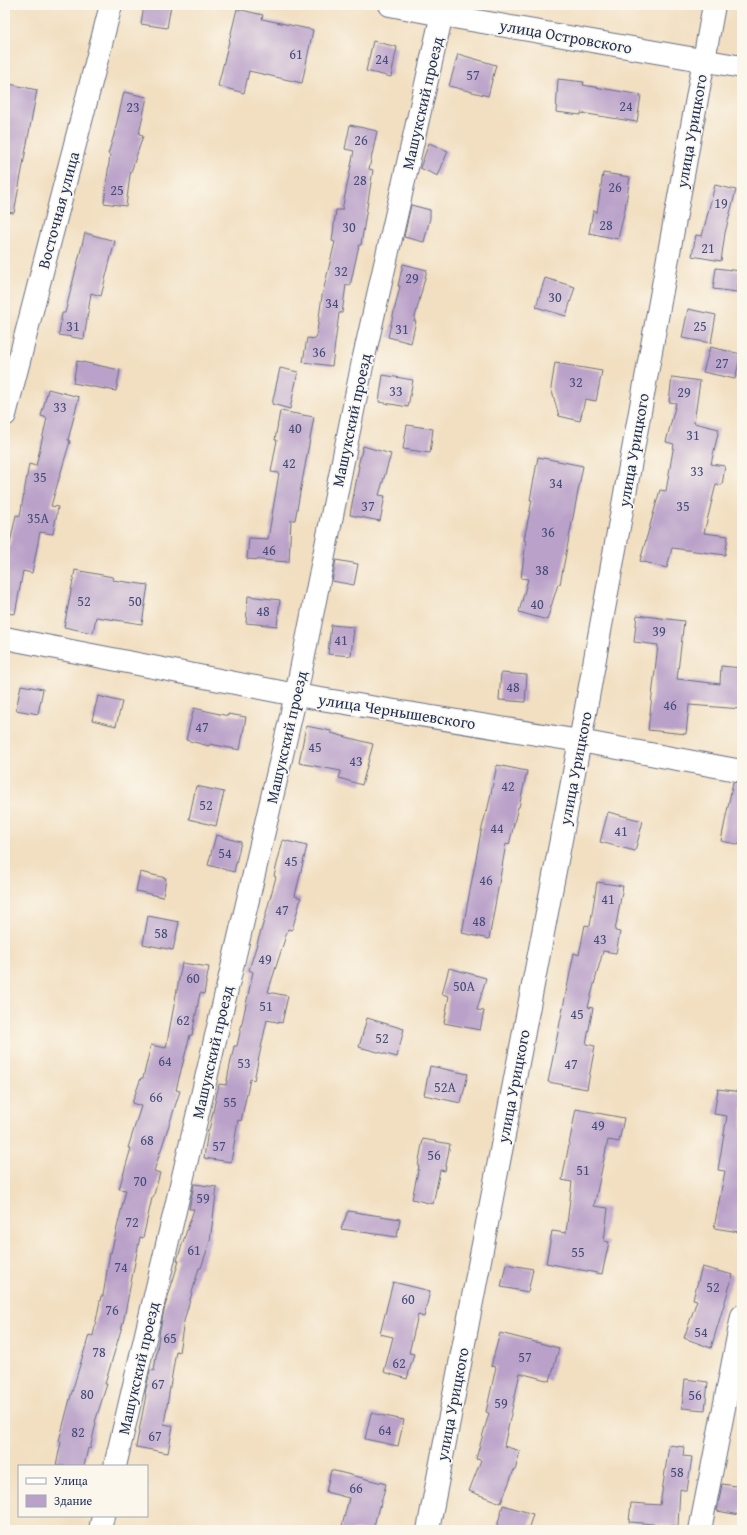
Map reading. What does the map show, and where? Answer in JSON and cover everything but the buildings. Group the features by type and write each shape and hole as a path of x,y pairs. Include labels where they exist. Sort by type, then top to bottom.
{"street":[{"name":"Восточная улица","path":"5,415 111,5"},
{"name":"улица Островского","path":"390,5 443,10 742,67"},
{"name":"улица Урицкого","path":"428,1530 580,741 714,5"},
{"name":"Машукский проезд","path":"115,1465 296,695 363,361 443,10"},
{"name":"улица Чернышевского","path":"5,638 296,695 580,741 742,771"},
{"path":"700,1530 742,1316"},
{"path":"100,1530 104,1517"}]}
